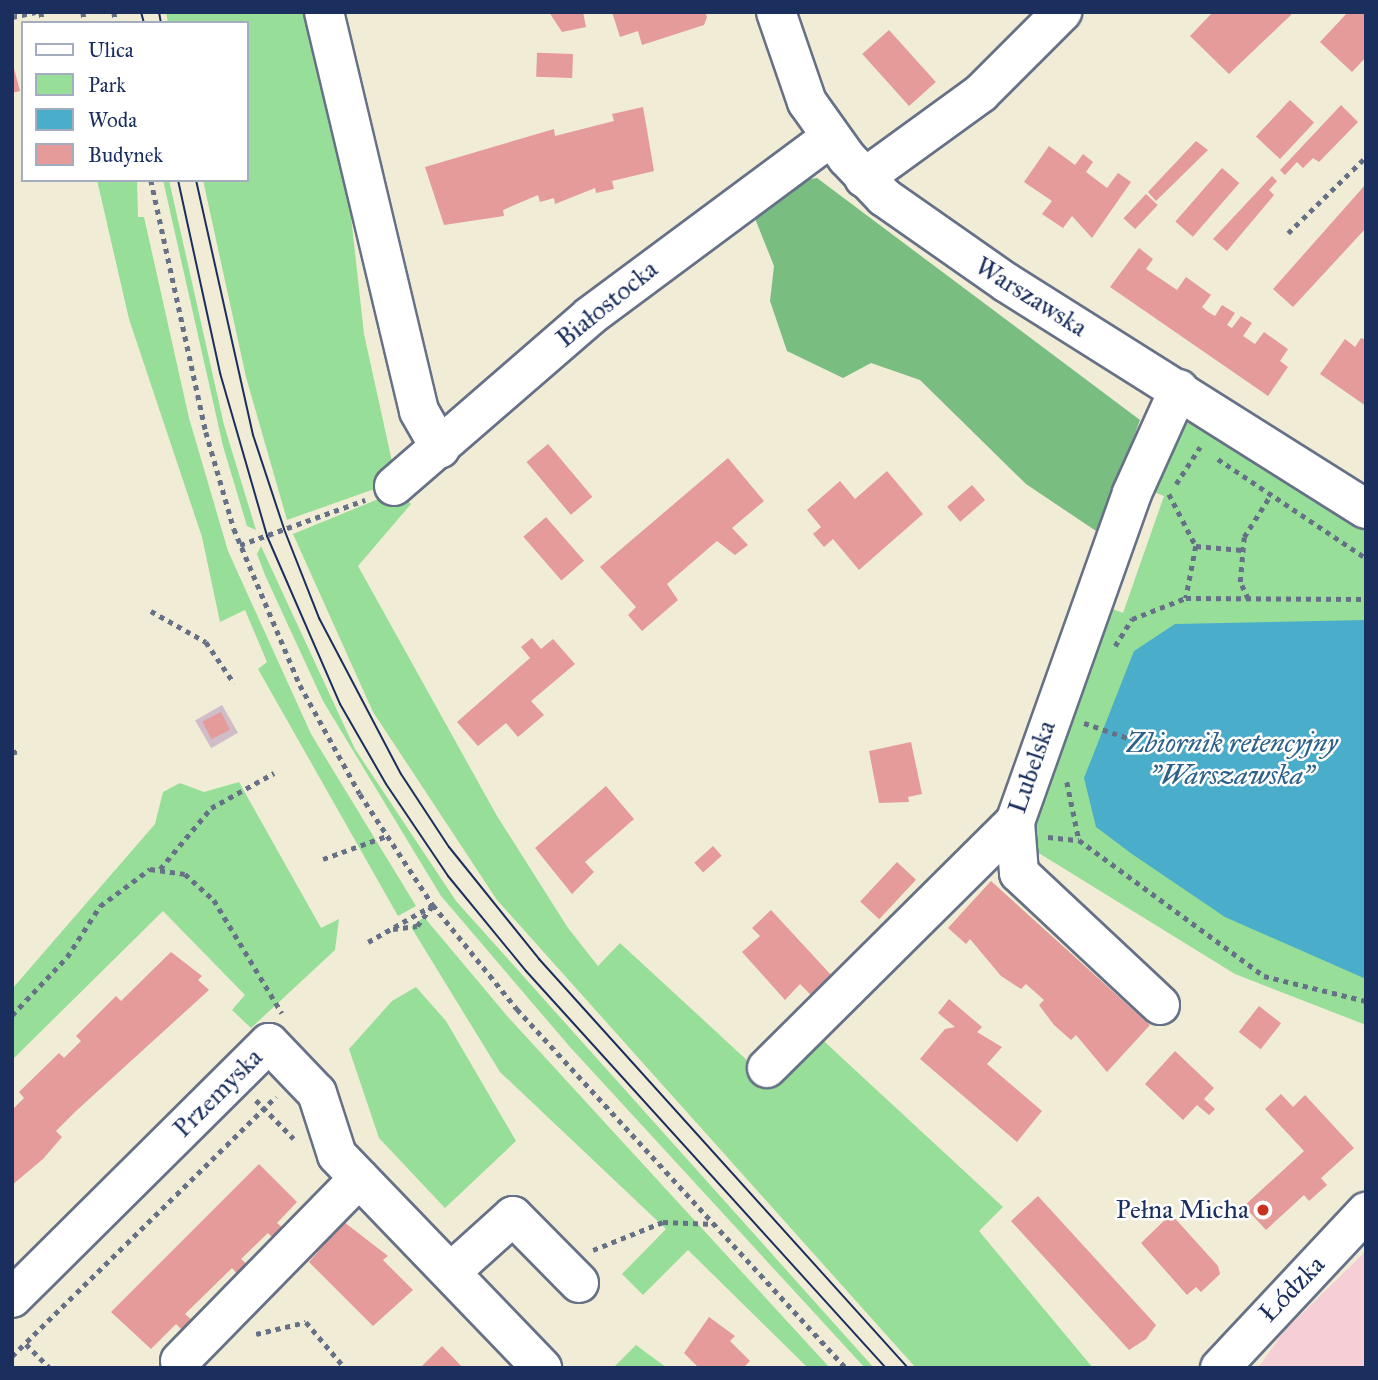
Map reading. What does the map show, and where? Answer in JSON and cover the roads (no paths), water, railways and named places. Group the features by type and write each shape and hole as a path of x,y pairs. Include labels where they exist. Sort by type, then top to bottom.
{"street":[{"path":"324,12 419,411 440,448"},
{"name":"Warszawska","path":"776,12 794,74 831,137 864,178 937,237 1366,509"},
{"path":"864,178 981,93 1062,12"},
{"name":"Białostocka","path":"394,486 590,316 831,137"},
{"name":"Lubelska","path":"767,1068 1015,822 1132,493 1179,389"},
{"path":"1015,822 1018,873 1160,1005"},
{"name":"Przemyska","path":"12,1298 268,1043 317,1093 337,1155 452,1271 542,1368"},
{"path":"180,1361 359,1178"},
{"name":"Łódzka","path":"1220,1368 1366,1212"},
{"path":"452,1271 513,1216 570,1274"}],"water":[{"name":"Zbiornik retencyjny \"Warszawska\"","path":"1366,620 1366,979 1225,917 1132,854 1096,827 1084,778 1134,651 1175,624"}],"tram line":[{"path":"141,12 143,21"},
{"path":"159,12 161,21"},
{"path":"178,182 220,373 267,536 340,704 386,784 448,876 526,971 886,1368"},
{"path":"196,182 253,435 284,529 319,618 401,774 449,847 539,959 908,1368"}],"place":[{"name":"Pełna Micha","path":"1263,1210"}]}
